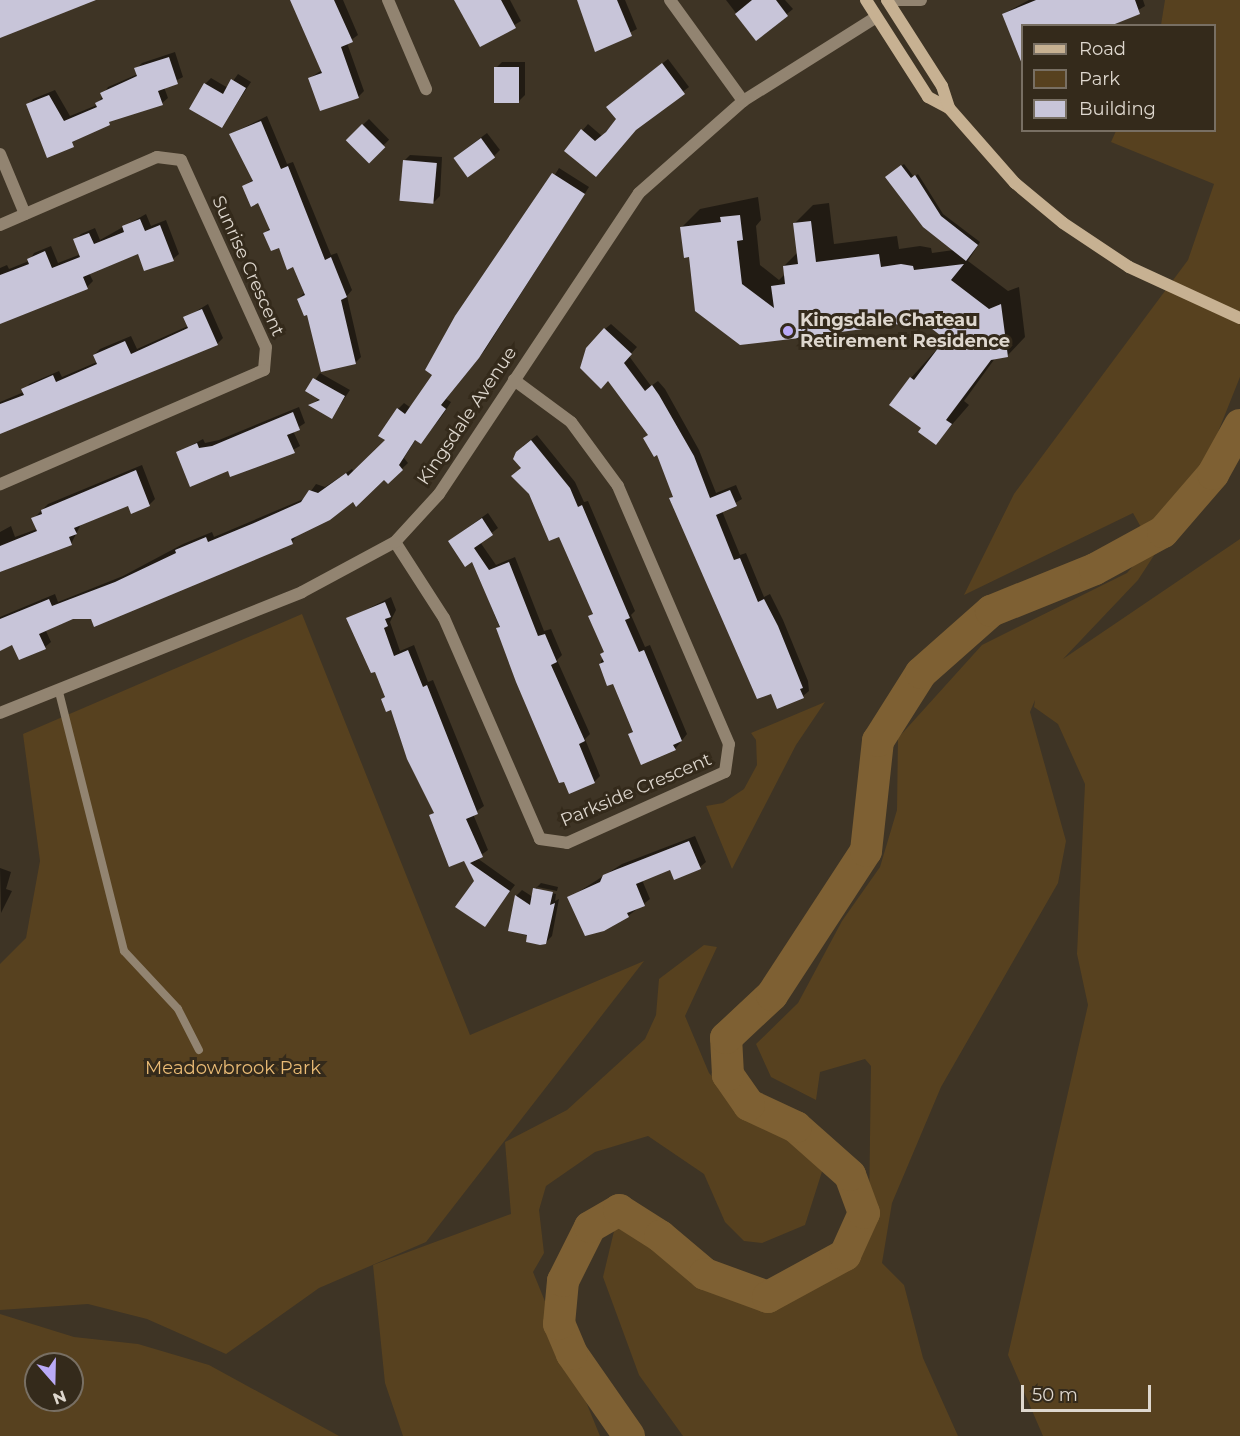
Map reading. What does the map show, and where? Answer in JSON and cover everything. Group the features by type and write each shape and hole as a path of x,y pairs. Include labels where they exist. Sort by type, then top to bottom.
{"main road":[{"path":"866,0 875,18 928,97 949,108 1015,183 1063,223 1129,267 1240,318"},
{"path":"887,0 942,86 949,108"}],"street":[{"path":"388,0 426,89"},
{"path":"670,0 743,101"},
{"path":"887,0 921,0"},
{"name":"Kingsdale Avenue","path":"0,713 59,692 302,592 395,542 439,494 623,212 639,193 743,101 875,18"},
{"path":"0,154 25,214"},
{"name":"Sunrise Crescent","path":"0,225 157,157 181,159 266,347 264,370 0,484"},
{"name":"Parkside Crescent","path":"395,542 444,618 540,839 567,843 725,772 729,744 618,486 571,422 514,380"}],"lane":[{"path":"59,692 121,943 131,962 178,1009 199,1050"}],"green space":[{"path":"1165,0 1240,0 1240,377 1192,497 1138,580 1063,659 1240,539 1240,1436 1043,1436 1008,1355 1088,1005 1077,954 1085,784 1058,724 1034,707 1035,700 1030,712 1066,841 1058,883 941,1087 892,1203 882,1263 904,1285 923,1358 958,1436 683,1436 639,1375 603,1277 615,1227 630,1214 651,1218 740,1287 766,1296 814,1280 862,1234 869,1210 871,1066 865,1059 820,1072 816,1100 771,1077 756,1044 798,1003 842,921 880,867 897,810 898,738 982,645 1127,573 1151,545 1133,513 964,595 1014,494 1188,260 1214,184 1111,142 1116,132 1216,132 1216,24 1161,24"},
{"name":"Meadowbrook Park","path":"302,614 470,1035 644,961 426,1242 319,1288 226,1354 147,1319 88,1304 0,1310 0,964 26,938 40,861 23,734"},
{"path":"825,702 796,745 732,869 706,806 723,803 744,789 757,765 756,740 751,733"},
{"path":"704,945 717,947 685,1016 709,1073 734,1100 762,1104 804,1129 827,1156 805,1225 762,1243 744,1241 725,1222 704,1174 648,1136 595,1152 546,1186 539,1210 544,1253 533,1272 600,1436 403,1436 385,1383 373,1265 511,1214 505,1142 567,1110 645,1039 656,1015 659,979"},
{"path":"0,1314 74,1337 138,1344 209,1365 339,1436 0,1436"}],"building":[{"path":"0,0 96,0 0,38"},
{"path":"290,0 334,0 353,42 341,47 359,98 320,111 308,78 322,73"},
{"path":"454,0 501,0 516,28 480,47"},
{"path":"577,0 617,0 632,36 595,52"},
{"path":"752,0 776,0 788,16 756,41 735,14"},
{"path":"1036,0 1135,0 1140,14 1115,24 1021,24 1021,62 1002,14"},
{"path":"169,57 178,84 158,91 163,105 109,122 110,125 72,142 74,147 47,158 26,104 49,95 64,121 97,107 95,103 103,99 100,93 137,76 134,68"},
{"path":"662,63 685,94 636,130 596,177 564,151 581,129 595,141 606,132 616,119 606,107"},
{"path":"494,67 519,67 519,103 494,103"},
{"path":"231,79 246,88 222,128 189,109 204,83 223,94"},
{"path":"261,121 281,169 288,166 325,260 331,257 347,297 341,300 356,364 321,372 307,315 304,316 297,299 305,295 293,267 287,270 279,248 271,251 263,233 270,230 258,203 251,207 242,186 253,181 229,134"},
{"path":"362,124 385,147 369,164 346,140"},
{"path":"481,138 495,157 468,177 453,158"},
{"path":"403,160 437,163 433,204 399,201"},
{"path":"901,165 911,178 915,175 941,216 978,245 966,261 923,227 885,177"},
{"path":"552,173 585,194 479,358 441,405 446,409 421,444 415,440 399,465 403,470 388,484 384,480 356,507 353,502 330,520 291,539 293,544 94,627 91,619 73,619 39,634 46,649 19,660 12,645 0,651 0,619 49,599 52,606 115,582 176,553 175,550 206,537 208,542 254,523 301,502 309,490 318,493 346,473 348,476 385,440 378,436 397,408 405,414 432,375 425,370 455,316"},
{"name":"Kingsdale Chateau Retirement Residence","path":"740,215 743,240 737,241 742,284 774,308 771,286 785,284 783,266 798,264 793,223 811,221 816,262 879,254 881,267 901,264 913,266 914,270 964,264 951,280 989,309 1001,304 1008,357 991,360 946,420 952,424 936,445 918,432 921,428 889,405 910,377 914,380 945,339 922,321 826,334 826,343 809,344 808,337 740,345 695,311 689,257 684,258 680,227 721,222 720,217"},
{"path":"140,219 145,231 160,225 174,261 144,271 138,254 83,277 88,289 0,324 0,275 29,264 27,259 45,251 52,268 80,257 73,239 89,233 94,244 124,232 122,226"},
{"path":"202,309 218,345 0,434 0,404 24,395 21,389 53,375 56,382 97,364 93,355 125,341 131,354 188,328 183,317"},
{"path":"604,328 632,354 624,363 645,391 652,385 659,395 694,456 710,498 730,490 737,506 716,515 734,560 740,558 758,602 764,599 778,626 803,688 800,689 804,698 777,709 771,694 757,699 669,498 673,497 657,455 654,457 643,438 648,435 608,381 601,389 580,368 586,348"},
{"path":"313,378 345,396 332,419 308,405 320,400 305,391"},
{"path":"293,412 300,430 287,435 295,453 230,477 228,471 190,487 176,452 197,443 199,448 212,446"},
{"path":"531,440 570,488 578,507 582,505 630,618 625,620 639,652 644,650 682,741 673,745 676,750 641,765 628,734 633,732 613,684 607,686 599,664 604,662 600,654 604,652 588,616 593,614 559,537 549,541 529,494 511,476 521,468 513,459 516,452"},
{"path":"136,470 150,506 131,514 128,506 74,528 77,534 69,537 72,545 0,572 0,546 37,531 31,518 42,514 41,510"},
{"path":"482,518 493,535 474,548 489,570 509,562 538,636 545,634 557,662 551,665 585,741 579,744 595,783 569,794 564,782 559,783 516,682 496,628 500,627 472,562 465,567 448,541"},
{"path":"385,602 391,617 385,619 388,626 384,628 394,656 408,650 423,687 427,685 478,814 466,819 483,857 470,863 510,891 485,927 455,907 474,881 464,861 449,867 429,815 434,813 407,759 391,710 386,712 381,699 385,697 375,672 371,673 346,618"},
{"path":"689,841 701,869 674,880 670,870 636,884 645,906 627,913 629,917 604,931 585,936 567,897 600,882 603,875"},
{"path":"533,888 553,892 550,905 555,903 546,944 526,942 527,935 508,931 515,895 530,905"}],"waterway":[{"path":"629,1436 572,1354 559,1324 563,1281 590,1227 619,1210 660,1236 705,1274 768,1297 845,1255 864,1213 850,1175 796,1127 749,1105 728,1075 726,1038 772,995 866,851 878,741 921,673 991,611 1095,569 1163,532 1213,474 1240,425"}],"place":[{"name":"Kingsdale Chateau Retirement Residence","path":"788,331"}]}
